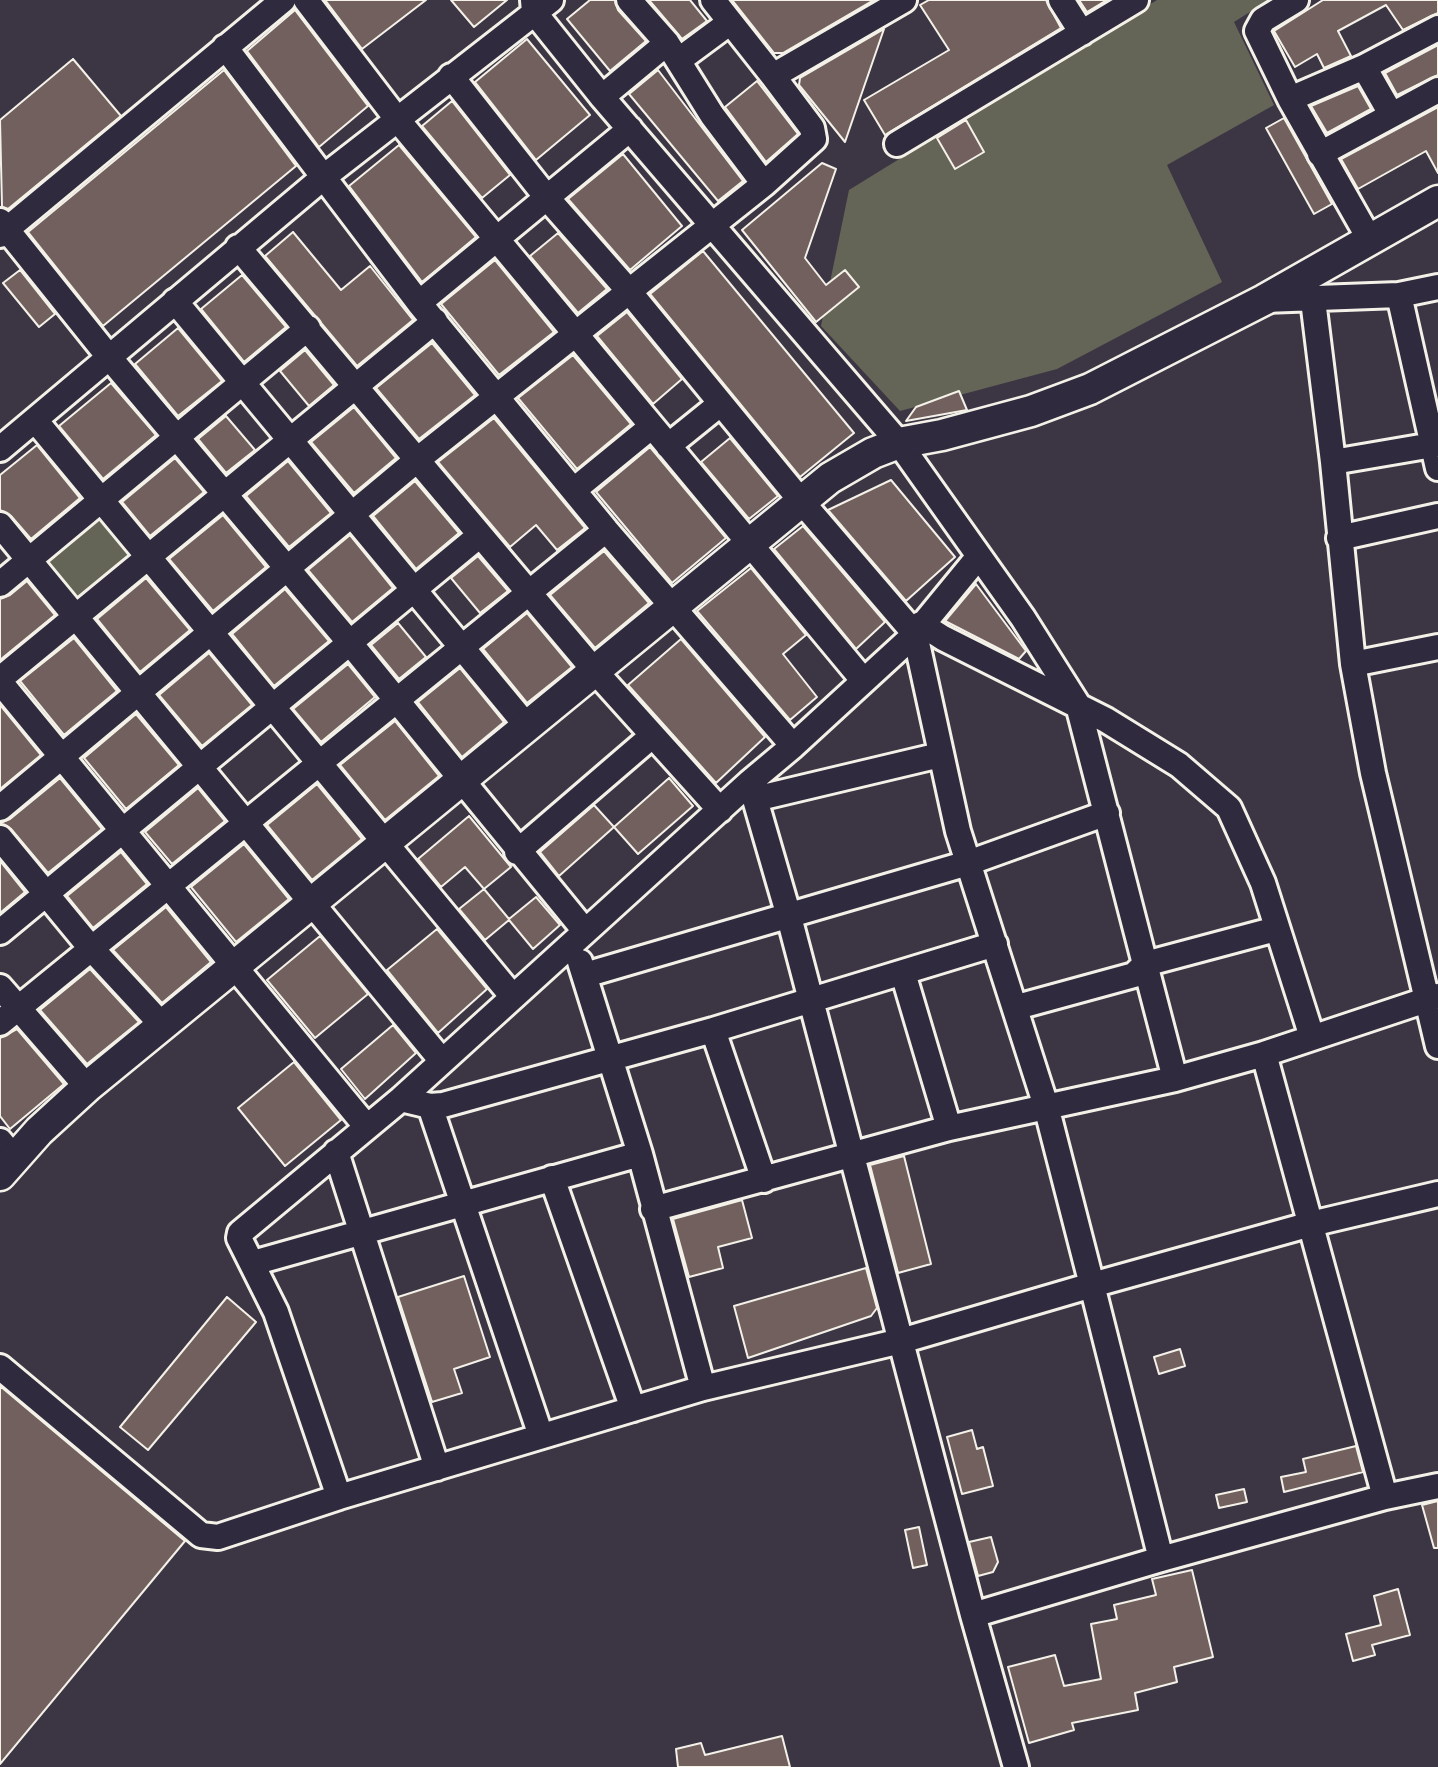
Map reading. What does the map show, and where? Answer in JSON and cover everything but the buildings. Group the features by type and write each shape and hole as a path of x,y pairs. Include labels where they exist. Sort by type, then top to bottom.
{"main road":[{"path":"5,1158 86,1087 526,724 850,464 899,443 942,435 1031,411 1090,389 1264,300 1438,201"}],"street":[{"path":"283,0 2,229 396,700 517,852 579,938 584,975 640,1154 703,1388"},
{"path":"306,0 397,120 863,680"},
{"path":"629,0 673,52 712,115 764,184"},
{"path":"0,808 496,395 764,184 815,136 773,76 713,0"},
{"path":"773,76 904,0"},
{"path":"1061,0 1082,33"},
{"path":"897,144 1136,0"},
{"path":"1296,0 1263,20 1257,31 1290,99 1370,240"},
{"path":"0,449 238,247 540,4 602,97 899,443 1023,618 1078,705 1175,1079"},
{"path":"602,97 673,52 729,23"},
{"path":"1290,99 1364,67 1438,27"},
{"path":"225,47 427,312 606,530 793,746"},
{"path":"1364,67 1391,114"},
{"path":"451,76 548,199 628,290 800,502 918,629 943,638 1078,705 1179,765 1229,808 1263,883 1312,1037"},
{"path":"1320,154 1438,90"},
{"path":"366,1126 0,681 356,387 496,240 630,129"},
{"path":"238,247 594,670 720,810"},
{"path":"1264,300 1399,295 1438,288"},
{"path":"1333,462 1436,453 1399,295"},
{"path":"1313,300 1333,462 1353,664 1373,772 1432,998 1438,1046"},
{"path":"175,302 526,724"},
{"path":"0,584 308,328"},
{"path":"668,446 720,404"},
{"path":"34,420 318,762 382,844 513,998"},
{"path":"574,490 651,427"},
{"path":"1339,538 1438,516"},
{"path":"0,525 136,694 200,767 442,1061"},
{"path":"9,1016 90,947 606,530"},
{"path":"0,932 480,535"},
{"path":"339,1497 276,1312 239,1238 240,1233 401,1099 720,810 752,791 793,746 918,629 979,556"},
{"path":"918,629 940,755 968,863 1017,1007 1046,1106 1161,1559"},
{"path":"1353,664 1438,647"},
{"path":"517,852 652,736"},
{"path":"752,791 940,755"},
{"path":"752,791 788,913 809,1002 1016,1767"},
{"path":"584,975 788,913 968,863 1107,813"},
{"path":"0,838 90,947 163,1026"},
{"path":"1017,1007 1134,975 1145,964 1276,929"},
{"path":"401,1099 430,1106 612,1060 995,944"},
{"path":"903,973 949,1128"},
{"path":"0,986 9,1016 86,1087"},
{"path":"653,1209 949,1128 1175,1079 1264,1054 1432,998"},
{"path":"713,1030 764,1180"},
{"path":"1264,1054 1385,1497"},
{"path":"430,1106 541,1436"},
{"path":"336,1152 437,1468"},
{"path":"253,1264 640,1154"},
{"path":"552,1178 633,1409"},
{"path":"0,1367 201,1535 228,1535 339,1497 703,1388 901,1341 1311,1224 1438,1194"},
{"path":"973,1615 1161,1559 1385,1497 1438,1486"}],"green space":[{"path":"1157,0 1269,0 1234,22 1274,105 1167,165 1222,282 1057,369 900,411 821,326 849,190"},
{"path":"100,515 132,552 76,600 44,563"}]}
